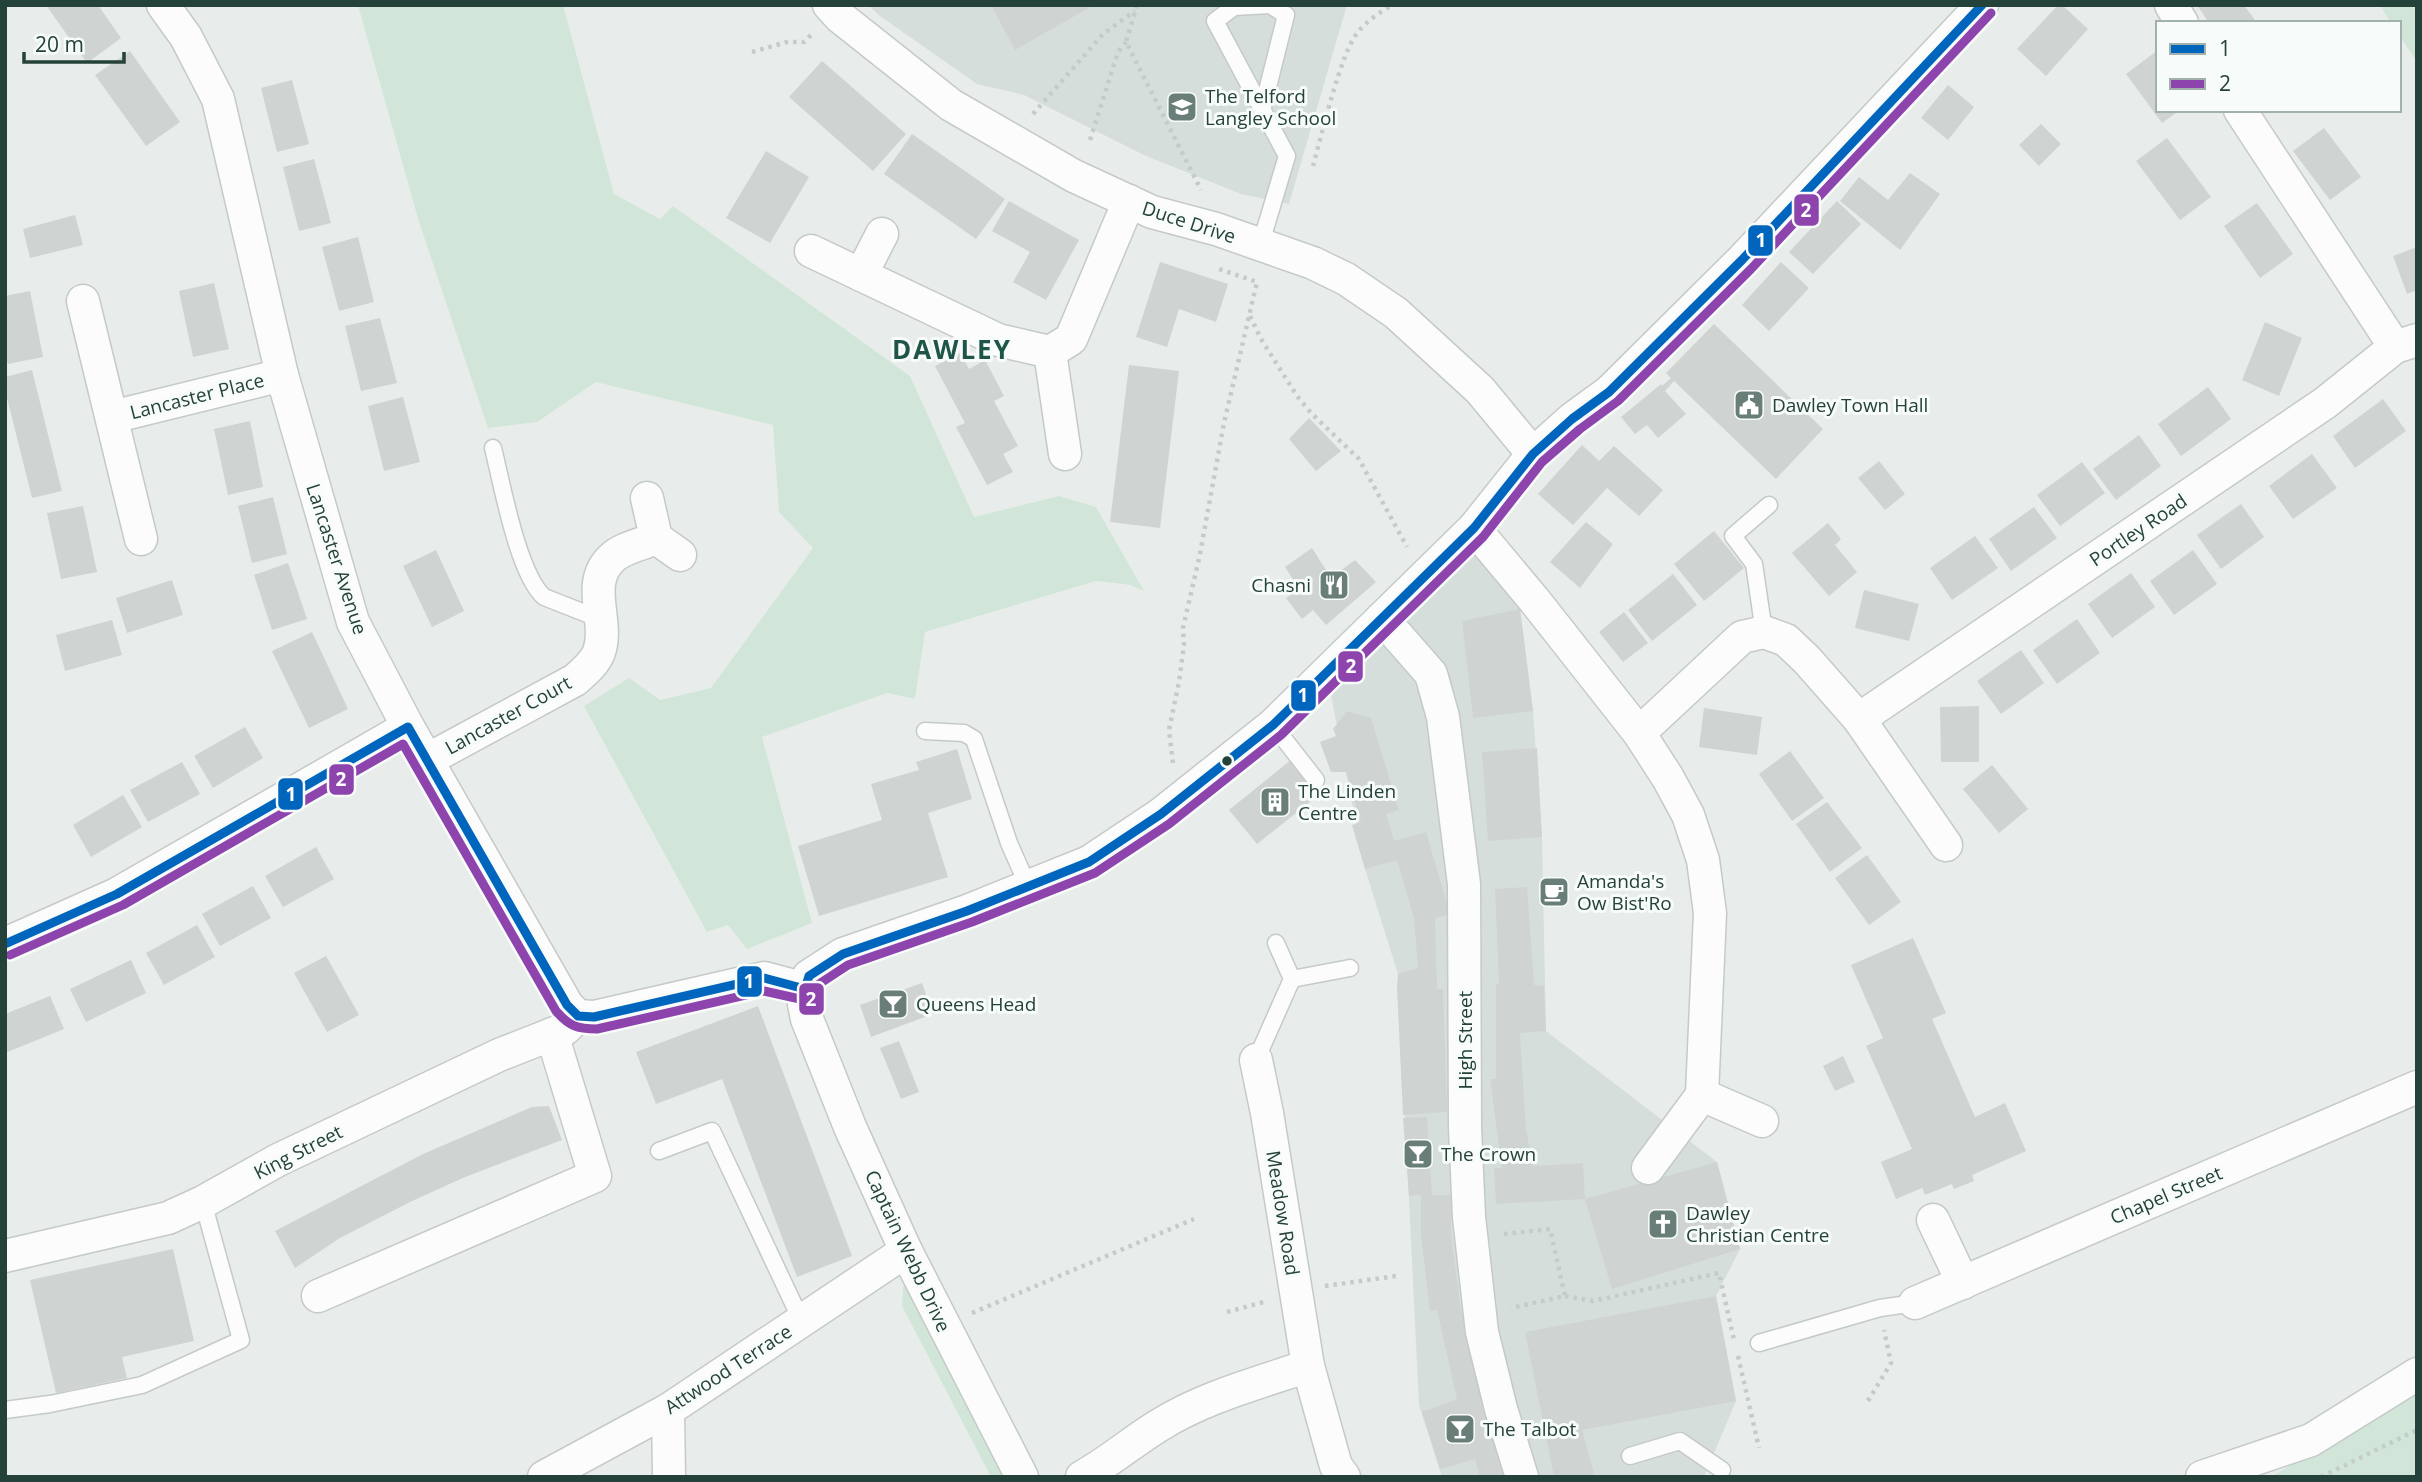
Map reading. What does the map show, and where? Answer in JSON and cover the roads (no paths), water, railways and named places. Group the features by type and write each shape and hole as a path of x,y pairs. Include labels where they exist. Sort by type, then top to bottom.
{"street":[{"name":"Lancaster Avenue","path":"163,5 186,37 218,99 282,375 353,622 408,727 568,1005 578,1016"},
{"path":"578,1016 594,1017 621,1012 764,978 806,1004 809,976 843,954 967,911 1088,862 1171,807 1273,725 1474,528 1532,454 1572,419 1609,392 1733,270 1982,5"},
{"path":"2171,5 2181,21"},
{"name":"Duce Drive","path":"832,9 951,105 1074,176 1152,212 1216,229 1313,263 1346,279 1396,313 1480,390 1532,454"},
{"path":"2240,112 2406,344"},
{"path":"811,251 998,340 1050,352 1071,338 1129,201"},
{"path":"861,275 883,234"},
{"name":"Lancaster Place","path":"83,301 141,538"},
{"name":"Portley Road","path":"1858,719 2325,403 2406,344"},
{"path":"1050,352 1065,454"},
{"name":"Lancaster Place","path":"112,417 282,375"},
{"name":"Lancaster Court","path":"427,760 575,680 591,666 599,652 602,638 597,588 603,569 613,556 668,546 647,498"},
{"path":"1474,528 1639,733 1688,815 1703,860 1710,912 1702,1095 1648,1168"},
{"name":"High Street","path":"1382,618 1431,674 1444,717 1464,884 1465,1128 1469,1217 1482,1332 1501,1409 1522,1477"},
{"path":"1639,733 1742,637 1764,632 1786,640 1858,719 1946,845"},
{"path":"5,944 117,894 408,727"},
{"name":"Captain Webb Drive","path":"806,1004 850,1127 906,1251 1022,1477"},
{"name":"King Street","path":"5,1256 168,1218 203,1202 278,1160 499,1055 565,1029 578,1016"},
{"path":"318,1296 595,1176 552,1034"},
{"name":"Meadow Road","path":"1256,1060 1267,1112 1308,1366 1336,1466 1343,1477"},
{"name":"Chapel Street","path":"1915,1303 2417,1087"},
{"path":"1702,1095 1762,1121"},
{"path":"1933,1220 1963,1283"},
{"name":"Attwood Terrace","path":"544,1477 667,1410 906,1251"},
{"path":"1082,1477 1158,1425 1203,1402 1308,1366"},
{"path":"2202,1477 2311,1440 2417,1374"},
{"path":"667,1410 669,1477"}],"lane":[{"path":"1260,246 1287,156 1262,111 1215,21 1234,7 1270,5 1286,15 1262,111"},
{"path":"493,448 524,566 537,591 544,597 600,619"},
{"path":"1764,632 1754,564 1733,536 1769,505"},
{"path":"1273,725 1316,780"},
{"path":"925,731 964,733 974,739 1009,842 1028,886"},
{"path":"1256,1060 1292,979 1276,943"},
{"path":"1292,979 1350,968"},
{"path":"659,1151 712,1131 802,1321"},
{"path":"5,1410 50,1404 142,1385 241,1340 203,1202"},
{"path":"1759,1343 1880,1308 1915,1303"},
{"path":"1630,1456 1680,1441 1716,1474"}],"place":[{"name":"The Telford Langley School","path":"1182,107"},
{"name":"Dawley Town Hall","path":"1749,405"},
{"name":"Chasni","path":"1334,585"},
{"name":"The Linden Centre","path":"1275,802"},
{"name":"Amanda's Ow Bist'Ro","path":"1554,892"},
{"name":"Queens Head","path":"893,1004"},
{"name":"The Crown","path":"1418,1154"},
{"name":"Dawley Christian Centre","path":"1663,1224"},
{"name":"The Talbot","path":"1460,1429"}],"district":[{"name":"DAWLEY","path":"952,349"}]}
